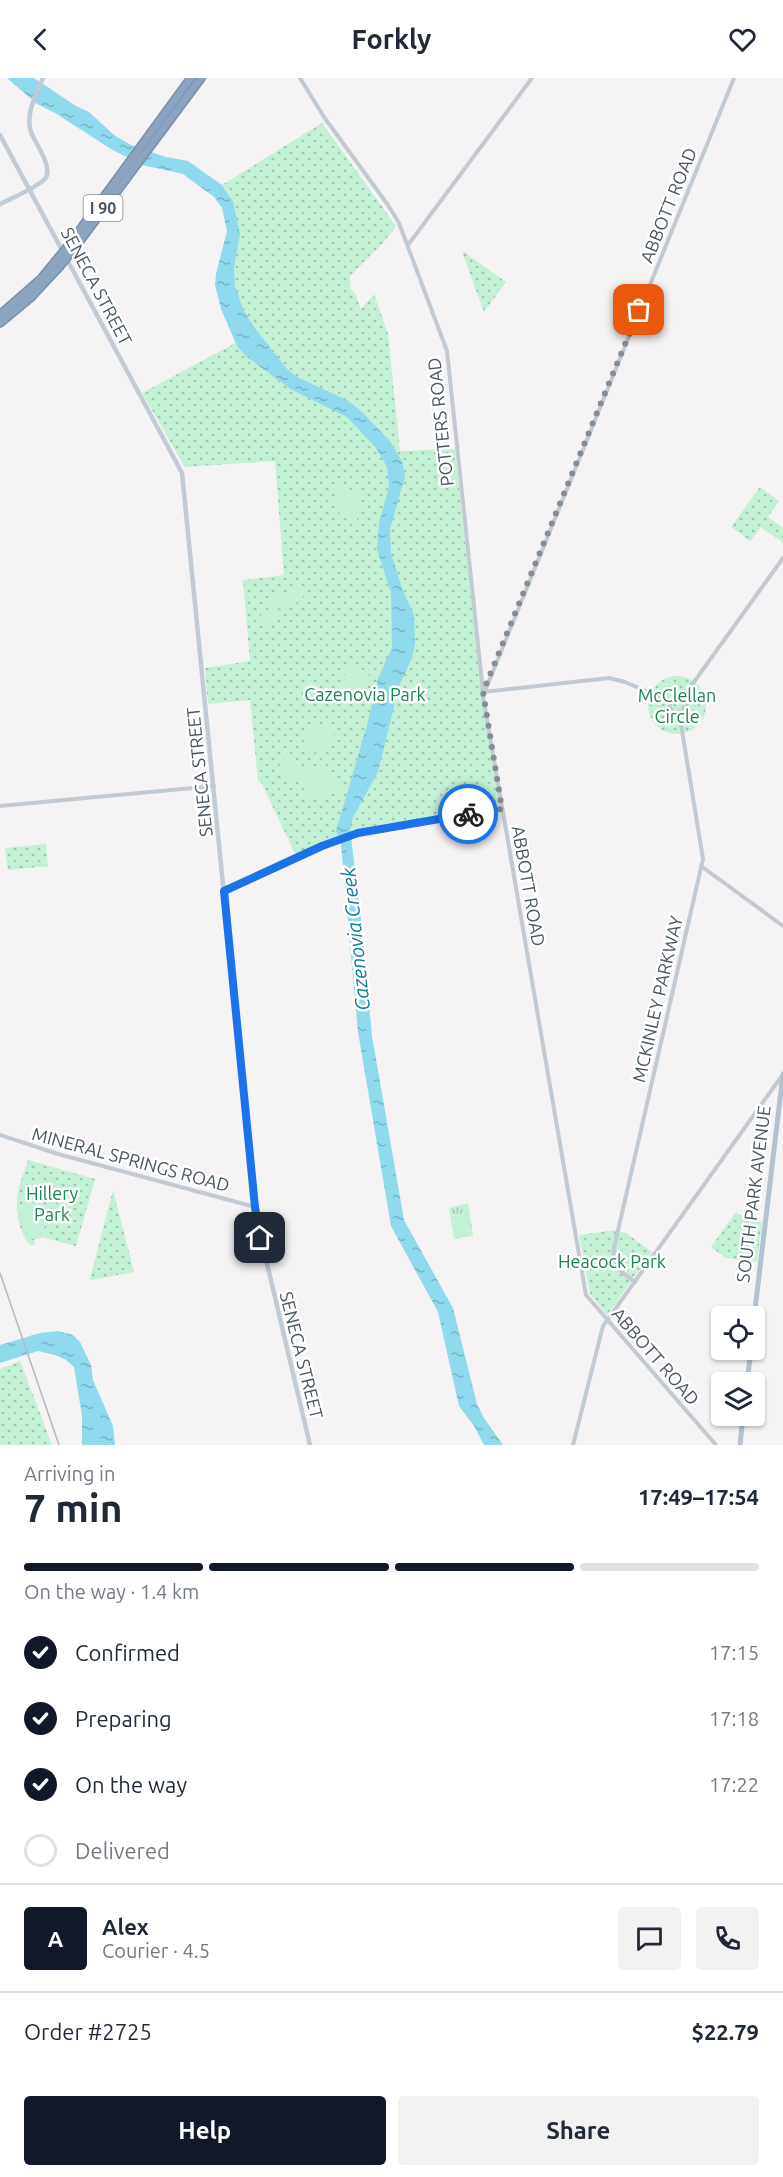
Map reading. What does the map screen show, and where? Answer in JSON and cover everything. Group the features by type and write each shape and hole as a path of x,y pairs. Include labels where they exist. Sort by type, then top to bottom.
{"highway":[{"name":"I 90","path":"0,323 30,298 71,248 131,165 147,137 191,78"},
{"name":"I 90","path":"131,165 156,138 201,78"},
{"name":"I 90","path":"0,315 57,265"}],"main road":[{"path":"0,204 45,179 48,171 31,129 30,114 42,79"},
{"name":"SENECA STREET","path":"0,135 182,473 255,1207 259,1234 310,1445"},
{"name":"SOUTH PARK AVENUE","path":"755,1306 782,1076"},
{"path":"740,1445 742,1426"}],"street":[{"name":"POTTERS ROAD","path":"300,78 324,117 399,223 447,351 483,692"},
{"path":"408,245 532,78"},
{"name":"ABBOTT ROAD","path":"716,1445 586,1295 483,692 734,78"},
{"path":"681,700 783,558"},
{"path":"483,692 609,678 625,682 671,702"},
{"path":"671,702 676,699 681,700"},
{"path":"671,702 671,709 679,712 684,706 681,700"},
{"name":"MCKINLEY PARKWAY","path":"635,1282 616,1267 613,1258 614,1248 703,855 679,712"},
{"path":"0,806 214,786"},
{"path":"224,891 352,835 389,826 502,809"},
{"path":"701,866 783,926"},
{"path":"573,1445 599,1337 607,1320 782,1076"},
{"name":"MINERAL SPRINGS ROAD","path":"0,1135 58,1154 255,1207"}],"green space":[{"name":"Cazenovia Park","path":"322,123 396,226 383,243 350,276 350,288 356,295 361,309 374,294 388,334 400,451 455,449 482,697 500,807 378,825 331,839 296,856 261,782 258,781 250,700 208,704 205,668 250,661 243,580 284,575 275,461 185,467 142,393 241,340 231,275 235,228 234,206 230,195 222,185"},
{"path":"462,252 506,282 484,312"},
{"path":"337,487 361,492 363,496 356,523 341,515 335,508"},
{"path":"760,487 779,501 768,517 783,528 783,543 761,527 750,541 731,527"},
{"path":"300,587 304,600 274,610 277,620 264,624 260,612 273,608 271,599"},
{"path":"348,665 370,672 359,704 337,697"},
{"name":"McClellan Circle","path":"677,676 693,681 701,689 706,705 701,721 693,729 677,734 661,729 653,721 648,705 653,689 661,681"},
{"path":"310,725 335,729 331,747 326,753 302,752 307,727"},
{"path":"289,752 298,764 299,771 296,780 278,773 277,769"},
{"path":"311,769 331,774 340,785 341,791 309,801 299,773"},
{"path":"46,844 48,866 8,870 5,848"},
{"name":"Hillery Park","path":"28,1160 95,1179 76,1246 42,1237 34,1240 35,1245 27,1242 18,1219 17,1202 19,1186"},
{"path":"113,1190 134,1272 91,1280 90,1279"},
{"path":"24,1198 50,1212 52,1217 35,1240 26,1232 21,1222"},
{"path":"468,1203 473,1236 454,1239 449,1208"},
{"path":"736,1212 747,1220 762,1222 757,1262 726,1258 711,1247"},
{"name":"Heacock Park","path":"615,1230 626,1233 652,1252 607,1315 590,1294 579,1235"},
{"path":"20,1361 52,1445 0,1445 0,1369"}],"water":[{"name":"Cazenovia Creek","path":"7,78 34,78 89,112 114,135 131,145 166,157 188,161 222,185 233,201 240,234 234,268 235,286 243,309 254,327 287,369 299,378 347,400 361,411 389,440 402,461 405,476 390,529 391,553 403,591 414,615 415,644 412,658 399,686 378,772 353,817 350,829 372,1036 404,1220 453,1308 477,1404 503,1445 484,1445 474,1426 459,1406 438,1312 391,1226 358,1032 341,844 336,831 378,679 392,647 391,593 377,549 379,523 389,487 387,467 376,448 347,417 292,390 247,357 237,346 221,309 215,285 227,231 222,208 214,197 183,174 142,165 111,149 37,104"},
{"path":"58,1331 73,1335 80,1342 91,1365 93,1380 113,1426 115,1445 82,1445 82,1416 74,1367 66,1360 38,1351 0,1363 0,1345 40,1333"}],"railway":[{"path":"0,1273 59,1445"}],"way so far":[{"path":"468,814 502,809 483,692 639,310"}],"route":[{"path":"260,1238 224,891 322,846 358,833 468,814"}]}
